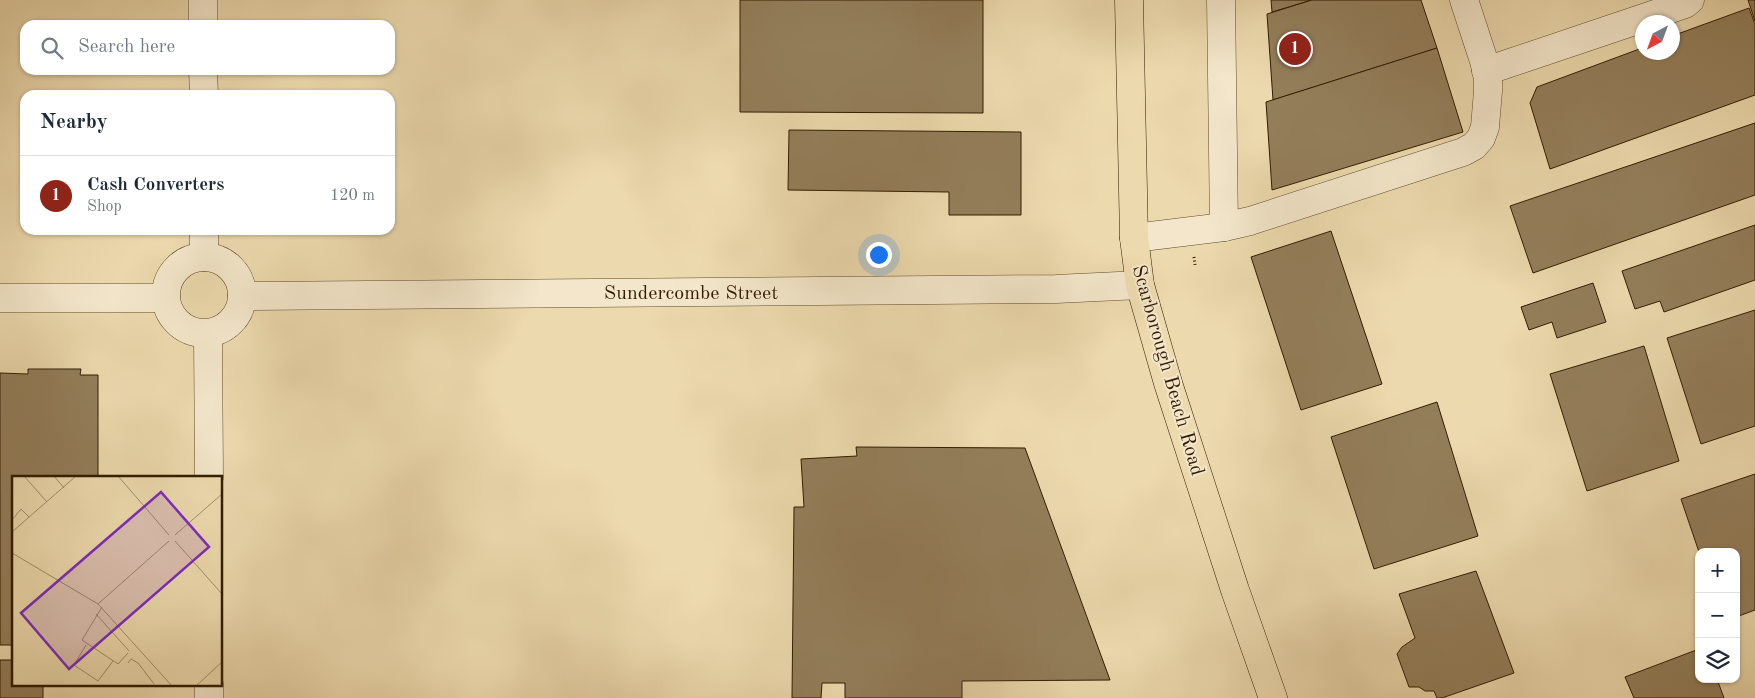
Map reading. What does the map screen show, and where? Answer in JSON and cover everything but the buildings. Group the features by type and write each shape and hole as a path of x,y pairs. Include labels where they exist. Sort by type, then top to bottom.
{"main road":[{"name":"Scarborough Beach Road","path":"1129,0 1134,238 1140,285 1168,383 1235,590 1273,698"}],"street":[{"path":"203,0 203,20"},
{"path":"1222,0 1224,227"},
{"path":"1134,238 1224,227 1250,221 1463,152 1474,146 1481,138 1485,127 1488,91 1486,71 1464,0"},
{"path":"1486,71 1685,4 1690,0"},
{"path":"203,75 204,90"},
{"path":"204,235 204,257"},
{"path":"204,257 217,259 227,265 241,284 242,296 236,317 229,325 208,334 190,331 175,321 169,310 166,298 170,278 176,269 194,258 204,257"},
{"name":"Sundercombe Street","path":"242,296 1046,289 1140,285"},
{"path":"0,298 166,298"},
{"path":"208,334 209,476"}],"place":[{"name":"Cash Converters","path":"1295,49"}]}
